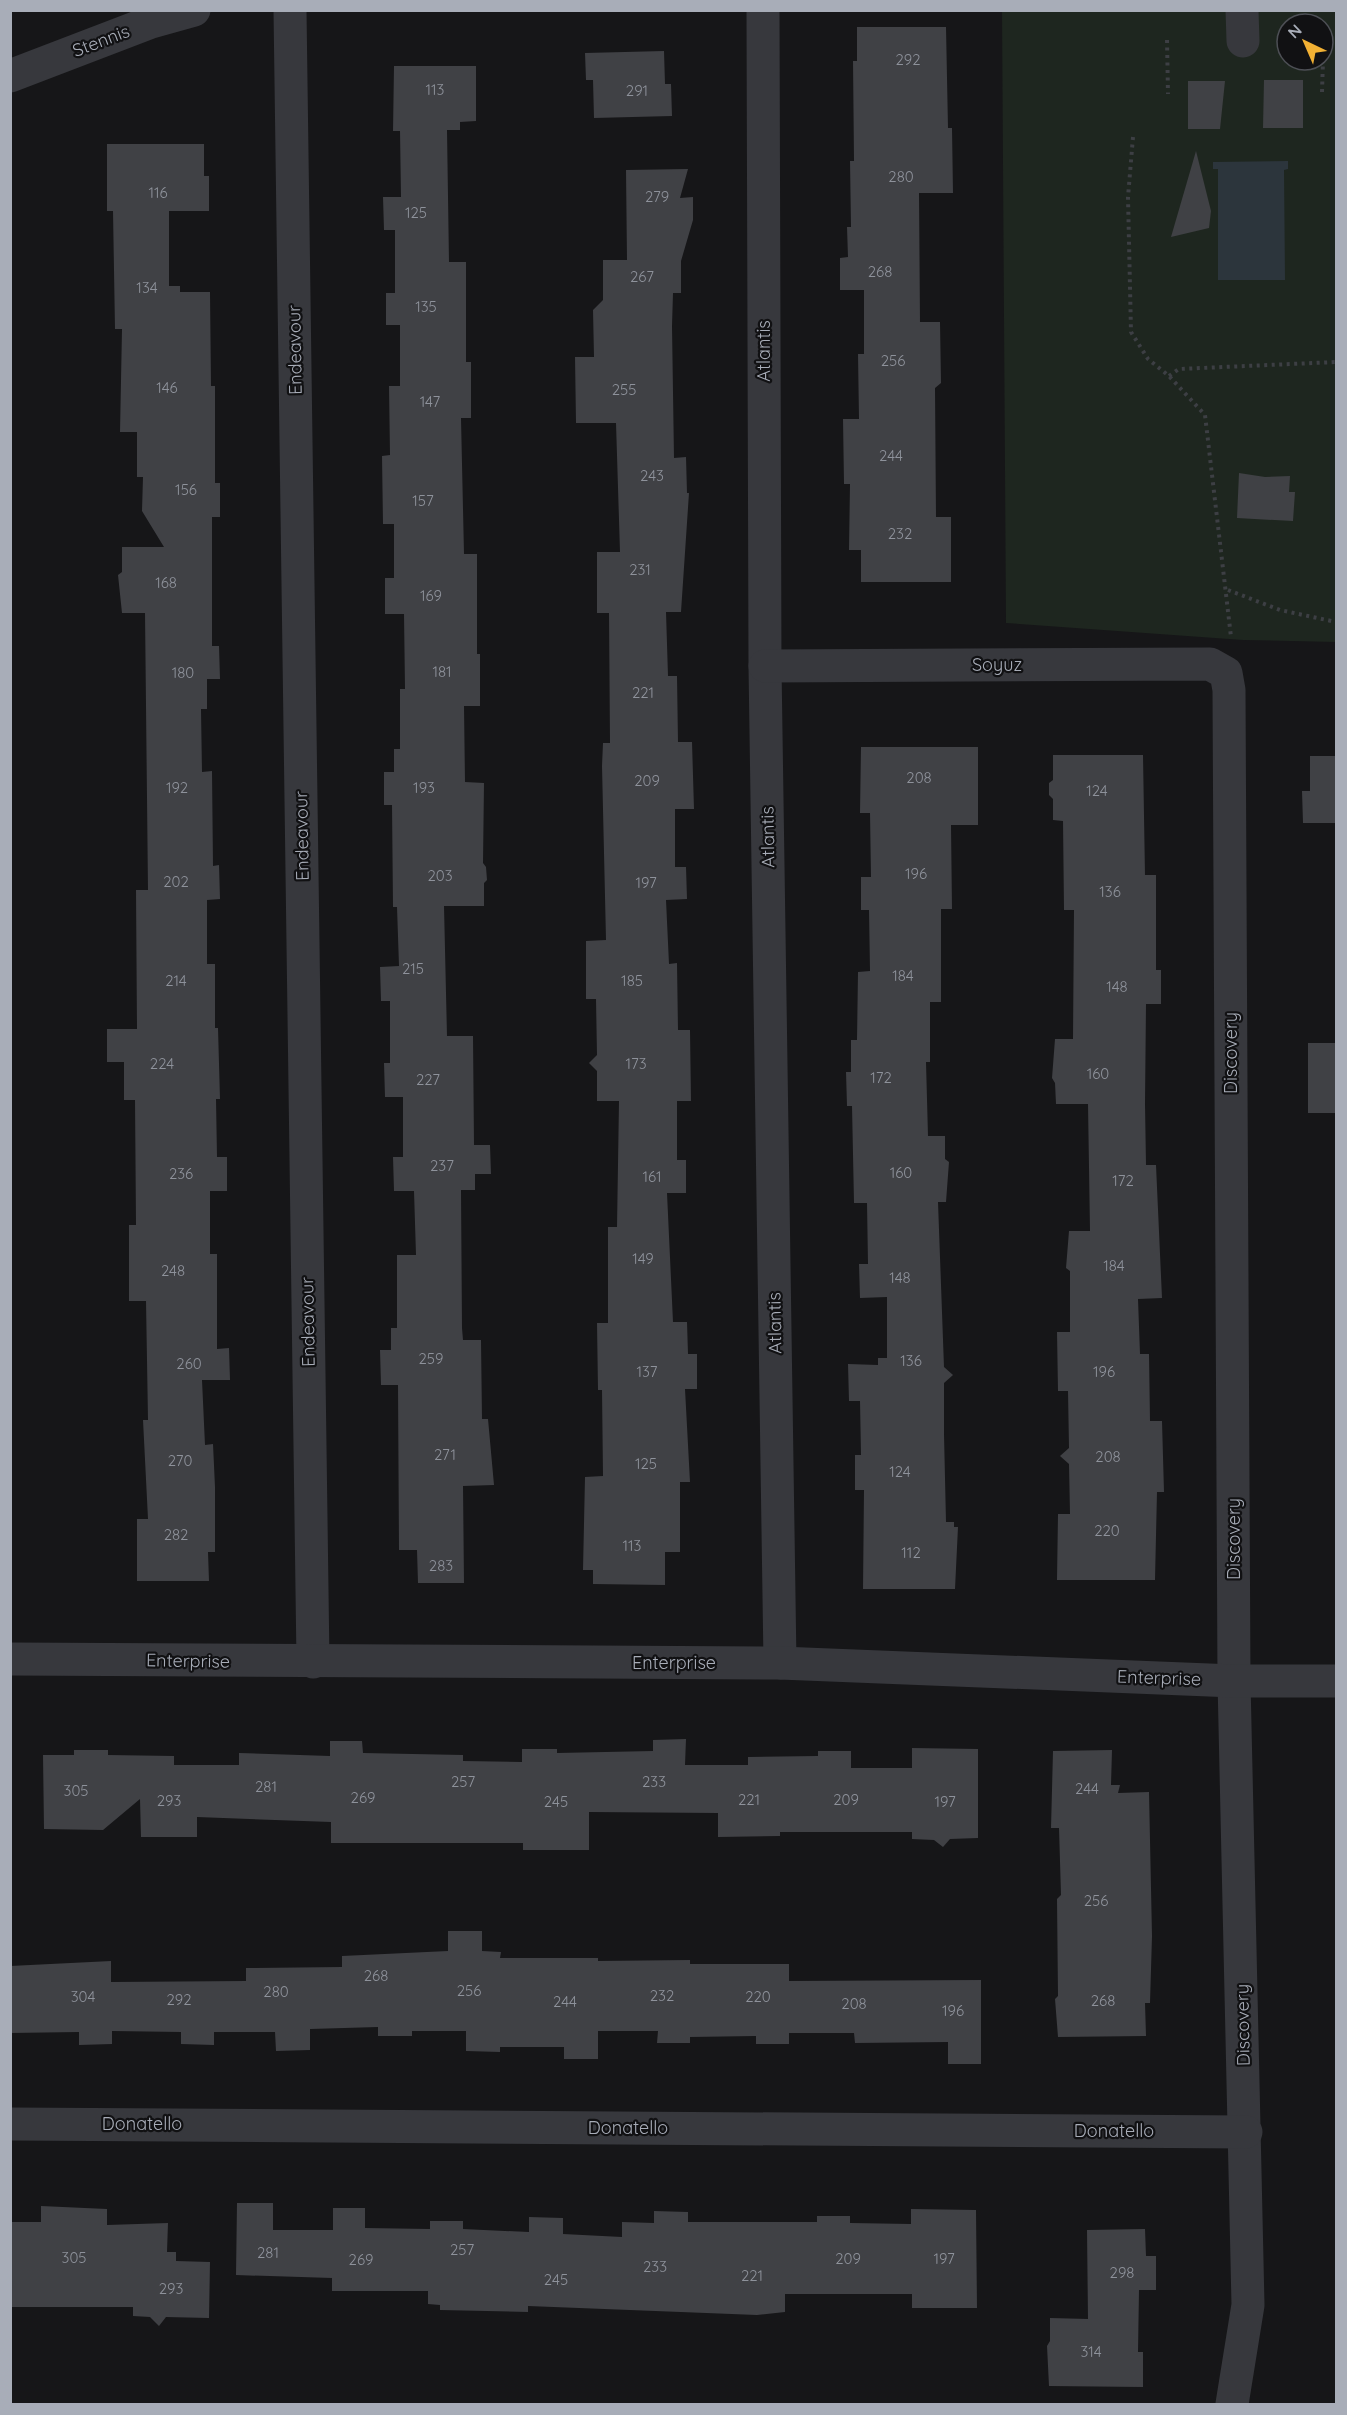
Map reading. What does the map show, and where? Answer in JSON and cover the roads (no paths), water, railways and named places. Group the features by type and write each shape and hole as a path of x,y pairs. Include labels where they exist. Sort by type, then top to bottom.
{"street":[{"name":"Stennis","path":"10,76 151,22 194,10"},
{"name":"Endeavour","path":"290,10 313,1662"},
{"name":"Atlantis","path":"763,10 765,666 780,1663"},
{"name":"Soyuz","path":"765,666 1210,664 1226,673"},
{"name":"Discovery","path":"1226,673 1229,702 1234,1681 1246,2132 1248,2305 1232,2404"},
{"name":"Enterprise","path":"10,1659 780,1663 1234,1681 1336,1681"},
{"name":"Donatello","path":"10,2124 1246,2132"}]}
